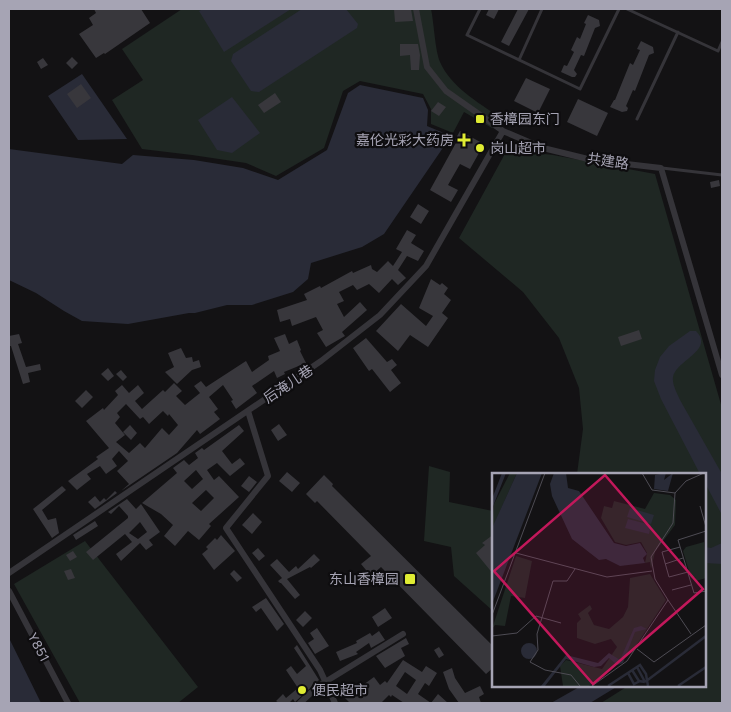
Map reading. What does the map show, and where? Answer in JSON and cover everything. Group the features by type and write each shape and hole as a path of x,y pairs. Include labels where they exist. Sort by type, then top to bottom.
{"street":[{"name":"共建路","path":"416,9 427,67 446,91 503,131 543,148 592,160 661,168"},
{"name":"后淹儿巷","path":"9,573 321,361 380,315 426,266 503,131"},
{"path":"661,168 722,375"},
{"path":"248,410 268,476 226,528 320,670 335,703"},
{"name":"Y851","path":"9,591 68,703"},
{"path":"300,703 317,687 403,634"}],"lane":[{"path":"480,9 467,35 580,90 619,9"},
{"path":"519,60 542,9"},
{"path":"628,9 718,50 722,42"},
{"path":"637,119 678,32"},
{"path":"661,168 722,175"}],"shaded area":[{"path":"182,9 431,9 437,51 445,71 466,93 499,117 492,128 464,112 453,133 431,124 431,109 423,94 360,81 343,91 324,148 276,176 246,163 142,149 112,100 143,80 122,49"},
{"path":"507,150 553,155 655,174 722,408 722,703 601,703 626,687 706,687 706,473 577,473 583,429 579,388 559,338 523,292 459,238"},
{"name":"东山香樟园","path":"429,466 450,472 449,502 492,511 492,610 454,576 451,547 424,541"},
{"path":"85,541 198,687 178,703 80,703 14,584"}],"water":[{"path":"203,9 291,9 224,52 199,11"},
{"path":"302,9 346,9 358,24 357,28 259,92 251,91 231,61 233,54"},
{"path":"82,74 127,139 78,140 48,96"},
{"path":"360,85 423,98 428,110 427,126 451,136 384,234 362,247 311,263 308,279 293,292 252,305 227,305 195,313 128,324 82,321 36,293 9,280 9,149 122,164 133,155 194,160 243,168 278,180 327,150 348,93"},
{"path":"232,97 260,133 232,153 217,150 198,120"},
{"path":"690,331 696,331 701,338 701,344 698,349 676,371 673,383 680,400 722,474 722,515 706,485 706,473 699,473 661,399 654,381 655,370 660,357 669,346"},
{"path":"722,543 722,564 706,563 706,547 711,548"},
{"path":"9,638 41,703 9,703"},
{"path":"579,687 616,687 590,703 551,703"}],"building":[{"path":"94,9 141,9 150,23 105,54 96,58 79,34 93,25 89,18 96,13"},
{"path":"394,9 411,9 413,21 395,22"},
{"path":"489,9 499,9 494,19 486,15"},
{"path":"518,9 529,9 509,46 501,42"},
{"path":"588,15 599,20 600,26 595,28 584,56 581,55 574,70 577,74 575,77 572,77 561,72 564,65 567,66 574,52 571,50 577,37 580,39"},
{"path":"641,41 653,47 654,53 649,55 635,91 633,90 626,106 628,108 627,111 622,112 610,107 615,100 630,63 633,65 640,50 637,49"},
{"path":"400,44 418,44 420,55 419,70 411,70 410,55 400,56"},
{"path":"72,57 78,63 72,69 66,63"},
{"path":"43,58 48,65 41,69 37,62"},
{"path":"526,78 550,89 538,113 514,101"},
{"path":"81,84 91,98 77,108 67,94"},
{"path":"275,93 281,102 264,113 258,105"},
{"path":"578,99 608,113 597,136 567,122"},
{"path":"438,102 446,107 439,116 431,111"},
{"path":"460,131 484,144 470,169 460,164 448,185 458,190 451,202 430,190 457,141 455,140"},
{"path":"719,180 720,186 711,188 710,182"},
{"path":"418,204 429,211 421,224 410,217"},
{"path":"407,230 416,235 411,243 424,251 418,261 407,256 398,270 406,278 398,285 392,279 379,293 369,284 357,290 353,285 339,292 344,301 337,304 344,317 360,302 367,310 342,332 345,336 326,347 317,333 323,330 316,317 292,326 290,319 280,322 277,310 307,300 304,294 320,286 321,288 352,271 353,273 371,265 372,269 377,272 388,261 393,266 402,252 396,249"},
{"path":"431,279 440,285 442,283 448,288 444,294 451,300 442,313 448,318 428,347 410,335 398,351 376,331 401,304 426,326 433,316 419,308"},
{"path":"639,330 642,339 621,346 618,337"},
{"path":"19,334 22,343 18,344 26,367 40,364 41,370 28,373 30,382 23,384 11,346 9,346 9,336"},
{"path":"285,334 289,344 297,340 306,363 284,372 285,374 277,378 274,371 252,386 257,393 236,409 231,401 233,400 223,385 209,397 218,409 214,412 220,419 200,434 197,430 177,453 121,491 129,484 117,471 128,461 119,451 112,459 117,466 106,474 100,466 87,474 91,479 77,490 68,481 98,459 96,457 109,448 86,421 103,408 104,410 118,395 115,391 122,385 129,393 138,385 144,393 135,401 142,409 163,390 165,392 174,383 182,391 176,396 185,405 200,393 194,386 201,381 206,387 246,361 252,372 269,360 268,356 280,351 274,338","holes":["126,404 140,419 143,417 149,424 163,411 168,416 169,414 178,425 169,435 162,428 145,448 140,443 129,453 116,442 125,435 115,423 120,417 117,413"]},
{"path":"366,338 387,362 392,359 397,365 391,370 401,383 390,392 372,369 369,371 353,348"},
{"path":"181,348 186,358 192,357 193,362 199,360 201,367 192,370 177,384 165,372 174,367 168,353"},
{"path":"108,368 114,376 108,381 101,374"},
{"path":"121,370 127,377 123,381 116,374"},
{"path":"86,390 93,397 82,408 75,401"},
{"path":"279,424 287,435 278,441 271,430"},
{"path":"130,425 137,433 131,440 123,432"},
{"path":"239,425 244,431 222,451 232,464 240,458 245,464 230,476 217,463 207,470 214,480 219,476 239,497 209,524 211,526 199,540 188,531 175,546 164,536 173,525 161,514 142,503 177,473 173,468 184,460 189,465 198,458 195,453 202,448 204,450","holes":["196,470 203,479 192,489 184,481","206,490 214,498 201,511 192,503"]},
{"path":"287,472 300,483 292,492 279,481"},
{"path":"324,475 333,484 332,486 492,645 492,669 486,674 381,567 371,576 361,564 371,556 317,501 315,503 306,494"},
{"path":"249,476 257,482 249,492 241,486"},
{"path":"62,486 66,490 42,510 48,520 56,518 59,533 52,538 33,509"},
{"path":"115,491 117,493 95,509 88,502 95,496 100,502 104,498 106,500"},
{"path":"127,499 136,509 141,504 160,532 149,540 153,545 146,550 140,543 121,561 116,554 132,542 125,534 93,560 86,552 128,518 119,506 111,514 108,512","holes":["140,522 147,532 138,539 129,533"]},
{"path":"253,513 262,522 252,534 242,525"},
{"path":"95,521 98,526 76,540 73,535"},
{"path":"221,535 235,551 214,570 202,554 208,549 206,547 215,538 217,540"},
{"path":"492,536 492,573 476,553 485,545 482,543"},
{"path":"258,548 265,556 259,561 252,553"},
{"path":"73,551 77,557 70,561 66,555"},
{"path":"314,554 320,560 311,568 287,579 300,595 295,599 278,581 282,578 270,565 277,559 289,572 296,566 298,569"},
{"path":"71,569 75,578 68,580 64,571"},
{"path":"234,570 242,578 237,582 230,574"},
{"path":"266,598 284,624 277,631 261,608 256,612 252,607"},
{"path":"385,608 392,618 378,627 372,617"},
{"path":"305,611 312,618 303,627 296,620"},
{"path":"317,628 329,646 315,654 308,643 314,639 310,633"},
{"path":"379,631 385,640 371,648 369,643 356,652 358,654 340,661 336,652 357,643 356,641 370,633 372,636"},
{"path":"406,638 409,644 401,648 405,656 385,668 376,656"},
{"path":"297,645 319,680 295,702 293,699 291,703 279,703 276,701 283,694 286,698 298,688 286,670 291,666 297,674 306,666 294,648"},
{"path":"439,647 444,655 439,658 434,650"},
{"path":"403,660 422,672 426,666 437,673 429,686 425,683 418,694 431,703 404,703 392,695 391,697 389,695 381,703 350,703 345,698 374,677 380,685 385,681 387,683","holes":["405,672 416,680 407,694 396,686"]},
{"path":"452,668 455,678 465,693 480,686 484,694 479,697 481,703 459,703 449,689 443,672"},
{"path":"438,694 448,703 431,703"}],"place":[{"name":"香樟园东门","path":"480,119"},
{"name":"嘉伦光彩大药房","path":"464,140"},
{"name":"岗山超市","path":"480,148"},
{"name":"东山香樟园","path":"410,579"},
{"name":"便民超市","path":"302,690"}]}
